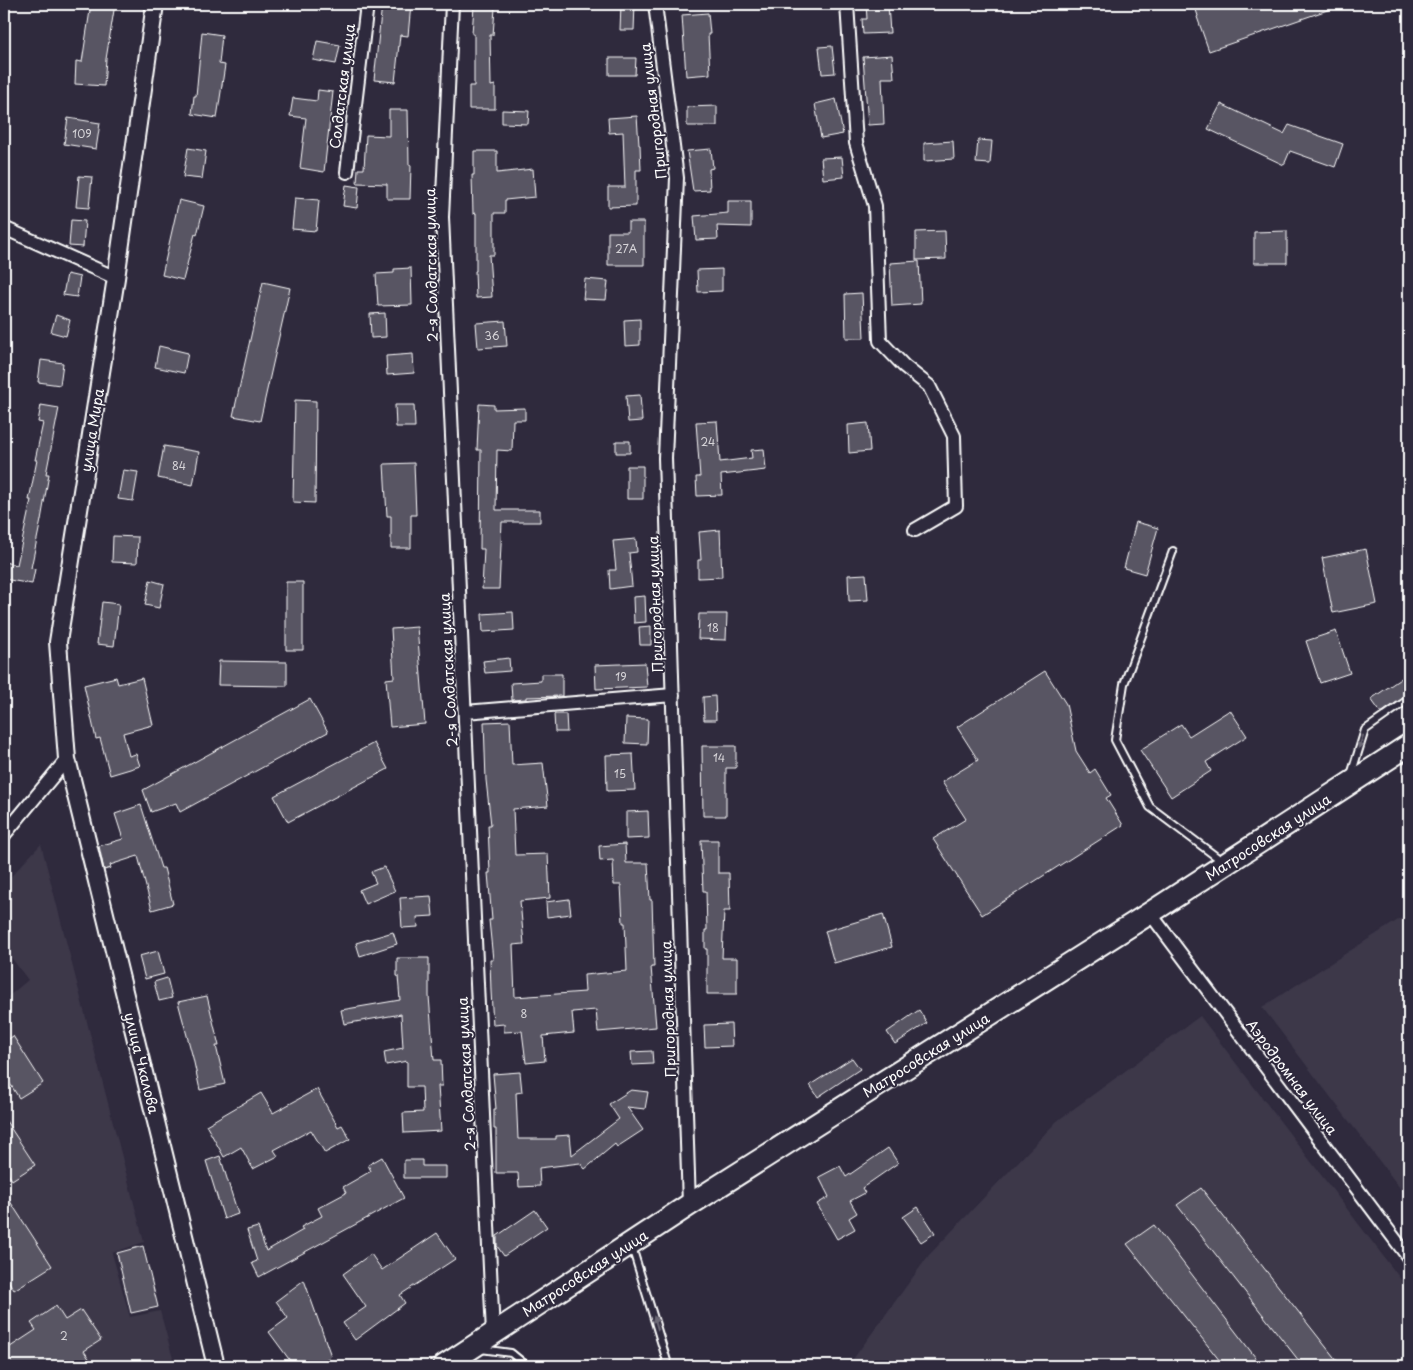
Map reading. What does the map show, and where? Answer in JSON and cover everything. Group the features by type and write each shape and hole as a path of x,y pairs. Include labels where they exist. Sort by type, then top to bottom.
{"highway":[{"name":"Матросовская улица","path":"444,1366 689,1205 1150,913 1409,745"}],"street":[{"name":"улица Мира","path":"67,759 58,642 116,278 156,4"},
{"name":"Солдатская улица","path":"346,172 367,4"},
{"name":"2-я Солдатская улица","path":"452,4 442,217 493,1334"},
{"name":"Пригородная улица","path":"655,4 677,178 665,458 689,1205"},
{"path":"847,4 856,143 875,206 880,340 904,366 928,386 954,436 956,506 915,530"},
{"path":"4,228 116,278"},
{"path":"465,712 673,695"},
{"path":"4,835 67,759"},
{"name":"улица Чкалова","path":"67,759 216,1366"},
{"name":"Аэродромная улица","path":"1150,913 1409,1258"}],"lane":[{"path":"1173,551 1124,684 1115,740 1150,807 1225,863"},
{"path":"1348,785 1365,730 1409,699"},
{"path":"631,1243 667,1362 660,1366"},
{"path":"473,1348 511,1353 527,1366"}],"shaded area":[{"path":"41,844 144,1242 112,1253 130,1317 160,1311 175,1366 4,1366 4,1000 28,980 4,948 4,884"},
{"path":"1409,913 1409,1200 1262,1007"},
{"path":"1200,1016 1409,1290 1409,1366 848,1366 929,1255 1057,1121"}],"building":[{"path":"91,4 115,4 106,59 104,86 75,84 76,61 82,62"},
{"path":"382,4 411,4 408,36 400,35 395,82 374,80"},
{"path":"621,4 635,4 634,30 620,30"},
{"path":"866,4 888,4 890,33 863,34 862,19 867,19"},
{"path":"1194,4 1338,4 1339,6 1209,51"},
{"path":"474,6 495,8 493,35 490,35 491,86 495,85 495,109 469,109 469,86 474,86 474,34 472,34"},
{"path":"708,13 710,74 686,76 682,15"},
{"path":"202,32 222,35 219,64 225,65 217,118 192,114 194,96 196,96"},
{"path":"317,41 340,45 336,64 313,60"},
{"path":"832,46 835,73 822,74 819,47"},
{"path":"892,55 894,78 882,78 884,124 868,125 863,57"},
{"path":"609,58 636,58 635,75 609,75"},
{"path":"318,90 333,92 324,172 300,168 306,118 290,116 293,98 317,101"},
{"path":"836,99 843,134 821,138 815,104"},
{"path":"1221,104 1284,134 1289,125 1343,144 1335,167 1290,151 1284,165 1208,129"},
{"path":"717,106 717,126 687,126 687,107"},
{"path":"389,110 408,110 409,165 411,165 410,199 387,199 387,184 357,183 358,169 364,169 366,135 389,136"},
{"path":"502,110 529,111 528,124 502,123"},
{"path":"637,116 641,170 636,170 636,206 608,207 608,187 625,187 623,132 609,133 608,118"},
{"path":"68,118 100,123 96,149 64,144"},
{"path":"978,140 992,141 990,164 976,163"},
{"path":"953,141 954,159 924,161 924,143"},
{"path":"188,148 206,151 202,179 183,177"},
{"path":"711,149 713,168 709,169 710,190 693,191 687,151"},
{"path":"474,151 497,151 497,173 533,169 535,197 505,200 505,213 494,213 494,255 489,255 492,297 476,298 476,213 473,214 472,175 474,175"},
{"path":"842,157 844,177 823,179 821,158"},
{"path":"79,176 92,177 89,208 76,207"},
{"path":"346,185 359,187 357,208 343,206"},
{"path":"295,198 319,200 316,231 292,229"},
{"path":"179,200 204,206 183,280 162,275"},
{"path":"728,201 751,201 751,227 717,226 718,239 696,240 694,216 728,213"},
{"path":"71,220 85,221 83,247 69,246"},
{"path":"628,222 644,222 644,265 608,265 608,232 628,232"},
{"path":"945,231 946,259 916,260 916,232"},
{"path":"1287,231 1287,263 1254,263 1254,232"},
{"path":"919,261 921,304 892,306 890,263"},
{"path":"411,268 412,305 378,306 376,274 394,273 394,269"},
{"path":"722,269 722,291 698,292 697,270"},
{"path":"67,274 80,277 77,297 63,295"},
{"path":"585,279 608,281 606,300 583,299"},
{"path":"263,282 290,288 260,421 233,416"},
{"path":"862,293 864,338 846,338 845,294"},
{"path":"385,313 386,337 371,338 370,314"},
{"path":"56,315 70,320 66,336 51,332"},
{"path":"640,319 640,345 625,346 624,320"},
{"path":"505,321 507,346 478,348 476,323"},
{"path":"159,346 188,353 184,373 155,367"},
{"path":"413,354 414,373 387,375 386,356"},
{"path":"41,360 63,363 60,385 38,382"},
{"path":"640,395 642,421 628,422 626,396"},
{"path":"295,400 316,401 315,503 293,502"},
{"path":"479,404 494,405 494,409 525,408 525,420 513,420 512,451 497,450 496,510 540,510 540,522 502,522 499,589 482,589 484,549 480,549 481,450 477,450"},
{"path":"41,405 59,408 46,474 49,474 41,520 31,568 35,569 32,584 4,579 4,562 17,565 31,500 29,500 37,460 35,460 43,423 38,422"},
{"path":"395,405 414,405 415,427 396,427"},
{"path":"717,421 720,462 752,458 751,450 764,449 766,470 721,475 722,495 697,496 696,477 700,477 696,422"},
{"path":"868,423 870,451 849,453 848,425"},
{"path":"616,441 630,441 630,453 616,453"},
{"path":"164,446 199,452 193,485 158,478"},
{"path":"414,463 416,515 411,515 411,548 391,548 391,516 387,516 384,464"},
{"path":"627,466 643,466 643,499 627,499"},
{"path":"123,470 138,472 133,501 118,499"},
{"path":"1136,522 1158,528 1145,574 1124,568"},
{"path":"720,530 722,577 698,578 698,560 701,560 699,532"},
{"path":"113,536 138,537 137,563 112,562"},
{"path":"636,539 637,552 629,553 632,586 610,589 609,570 616,570 613,541"},
{"path":"1366,549 1377,604 1333,613 1322,558"},
{"path":"866,574 868,600 849,601 848,575"},
{"path":"150,580 164,584 159,608 145,605"},
{"path":"286,582 303,582 303,650 286,650"},
{"path":"645,596 646,622 634,623 633,597"},
{"path":"102,602 119,604 114,646 97,644"},
{"path":"513,612 514,630 483,632 482,614"},
{"path":"699,614 727,614 726,640 698,639"},
{"path":"651,626 651,645 640,645 639,627"},
{"path":"417,627 425,724 390,727 386,679 394,678 391,629"},
{"path":"1336,631 1350,673 1320,683 1306,641"},
{"path":"509,658 510,671 485,673 483,661"},
{"path":"219,661 287,662 287,686 218,685"},
{"path":"645,663 647,687 596,689 595,665"},
{"path":"1045,671 1066,704 1076,751 1090,773 1095,769 1111,795 1106,798 1123,825 982,915 933,839 966,819 942,782 978,760 957,727"},
{"path":"1409,673 1409,694 1381,713 1371,699"},
{"path":"541,674 562,674 562,696 526,697 526,699 512,700 511,683 541,681"},
{"path":"116,677 118,684 142,678 153,725 123,733 129,756 136,754 140,766 110,775 100,738 96,739 84,685"},
{"path":"715,696 716,720 704,720 703,697"},
{"path":"310,699 328,732 180,812 176,803 151,812 143,790"},
{"path":"1230,710 1247,736 1206,762 1211,771 1171,797 1140,750 1181,724 1189,736"},
{"path":"554,714 566,714 567,732 555,732"},
{"path":"626,718 648,719 647,744 625,743"},
{"path":"510,721 512,765 543,763 548,806 513,809 515,855 548,854 550,898 520,901 524,944 513,945 515,997 585,992 584,975 627,971 621,885 614,885 613,860 600,861 599,846 625,844 626,863 648,863 650,900 652,900 654,967 651,967 656,1027 598,1032 596,1010 572,1012 574,1033 543,1036 545,1061 526,1063 522,1031 504,1032 504,1024 493,1025 491,991 490,960 493,960 489,920 492,920 488,873 490,873 488,825 491,825 486,780 484,722"},
{"path":"374,743 388,769 288,822 274,796"},
{"path":"702,746 736,746 736,768 726,768 726,816 703,816"},
{"path":"633,754 635,790 607,791 606,755"},
{"path":"141,805 161,868 164,868 173,904 152,910 138,856 110,865 111,868 104,870 99,846 123,839 115,814"},
{"path":"648,811 649,838 626,839 626,812"},
{"path":"701,840 718,840 718,873 729,873 730,911 724,911 722,958 737,958 737,994 707,994 707,949 705,949 705,930 707,930 706,891 703,891"},
{"path":"384,867 395,891 365,904 359,890 376,883 371,872"},
{"path":"431,896 433,916 417,917 418,927 402,928 400,898"},
{"path":"569,899 571,914 547,917 546,902"},
{"path":"883,914 892,947 834,963 825,931"},
{"path":"393,932 397,944 360,956 356,943"},
{"path":"158,951 164,974 145,979 139,956"},
{"path":"397,958 429,958 429,996 434,1060 441,1060 442,1086 438,1086 441,1131 404,1133 403,1113 423,1112 422,1087 407,1087 407,1061 386,1065 384,1052 403,1048 401,1014 344,1024 341,1010 400,1000"},
{"path":"167,978 172,998 159,1001 154,982"},
{"path":"207,996 219,1046 216,1046 225,1084 200,1090 178,1002"},
{"path":"919,1010 927,1023 895,1044 887,1032"},
{"path":"731,1024 732,1046 705,1047 704,1025"},
{"path":"13,1036 43,1083 19,1098 4,1074 4,1042"},
{"path":"652,1051 653,1064 632,1065 631,1052"},
{"path":"852,1058 860,1069 818,1097 810,1085"},
{"path":"520,1072 522,1092 516,1093 518,1139 556,1139 556,1136 570,1135 572,1155 619,1119 609,1104 631,1090 648,1092 645,1109 627,1107 643,1130 617,1147 615,1144 585,1169 580,1163 539,1168 540,1186 519,1187 518,1173 496,1173 494,1109 496,1109 493,1074"},
{"path":"317,1089 338,1127 342,1125 350,1139 325,1153 311,1130 274,1150 278,1156 253,1169 241,1147 224,1157 206,1125 261,1093 273,1113"},
{"path":"4,1118 35,1165 12,1180 4,1168"},
{"path":"888,1148 898,1163 862,1188 865,1193 850,1201 857,1213 849,1218 855,1229 837,1239 817,1204 829,1197 819,1177 840,1166 846,1177"},
{"path":"220,1156 238,1214 224,1219 206,1161"},
{"path":"382,1157 404,1198 259,1277 252,1263 257,1261 247,1230 258,1227 266,1251 303,1230 301,1227 322,1216 318,1208 346,1193 343,1187 371,1171 368,1165"},
{"path":"404,1160 422,1160 422,1166 446,1166 446,1178 404,1178"},
{"path":"1201,1188 1341,1366 1303,1366 1177,1205"},
{"path":"4,1192 52,1266 14,1290 4,1274"},
{"path":"918,1207 935,1233 921,1242 903,1217"},
{"path":"535,1210 547,1227 504,1256 497,1246 497,1236"},
{"path":"1154,1225 1262,1366 1224,1366 1127,1244"},
{"path":"437,1233 455,1259 400,1295 405,1303 355,1340 343,1323 366,1307 343,1274 371,1254 382,1270"},
{"path":"143,1246 158,1307 131,1313 117,1253"},
{"path":"304,1280 331,1356 317,1366 294,1366 269,1332 288,1318 276,1301"},
{"path":"56,1306 65,1320 81,1310 101,1340 84,1351 94,1366 4,1366 4,1351 36,1330 31,1323"}]}
